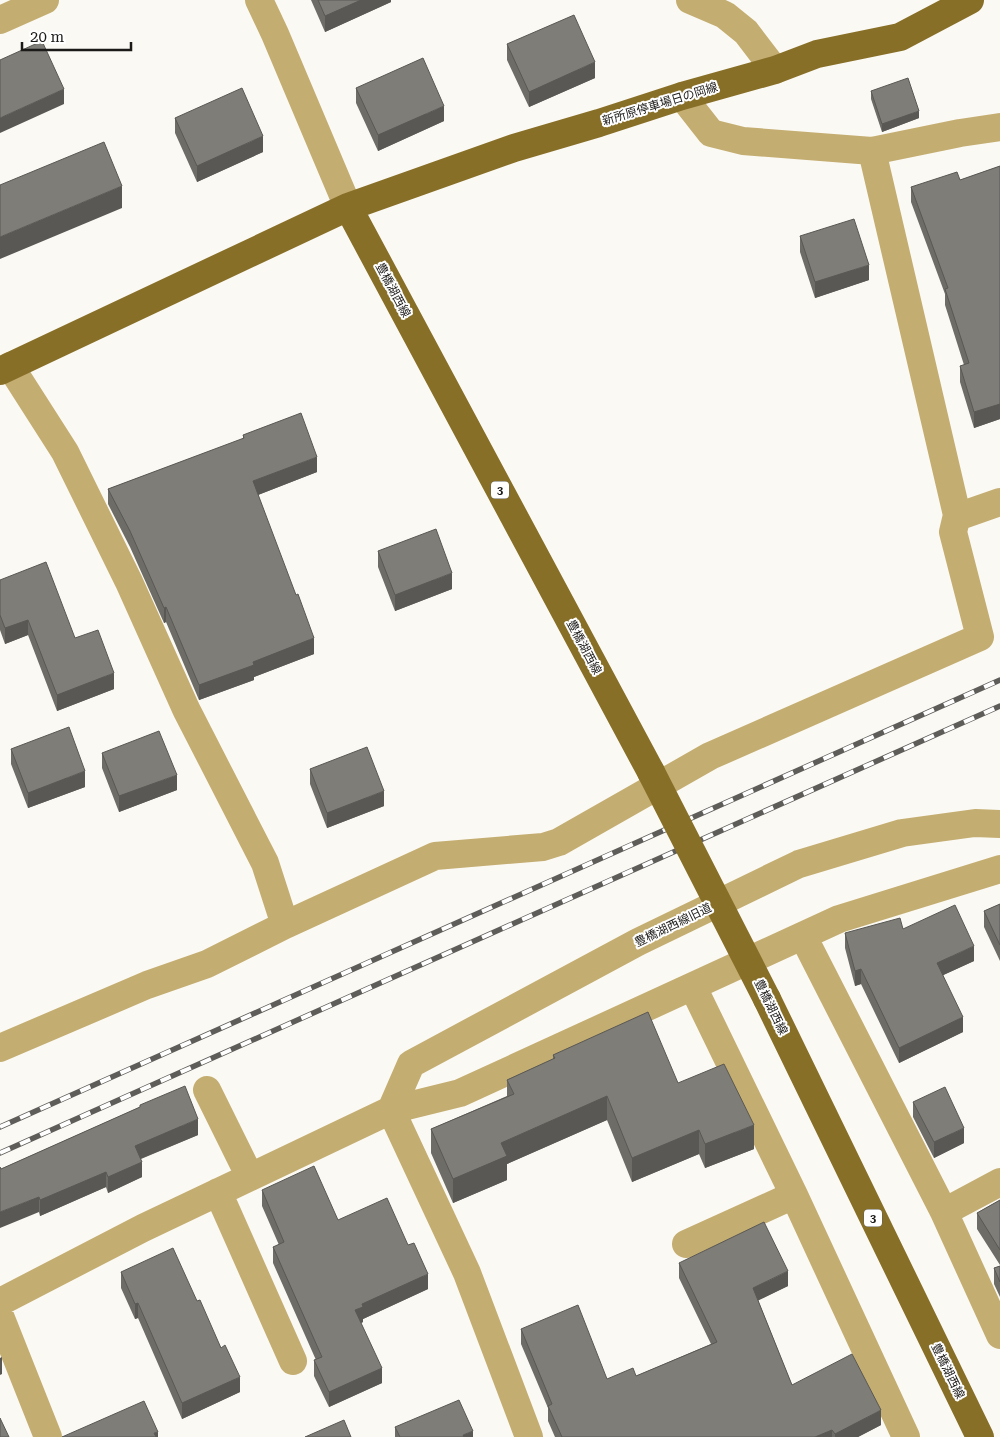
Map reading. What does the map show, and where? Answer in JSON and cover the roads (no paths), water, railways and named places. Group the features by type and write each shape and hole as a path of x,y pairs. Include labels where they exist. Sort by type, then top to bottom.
{"main road":[{"name":"新所原停車場日の岡線","path":"348,208 514,148 682,96 774,70 817,54 900,38 970,0"},
{"path":"5,368 348,208"},
{"name":"豊橋湖西線","path":"348,208 651,772 767,999 980,1437"}],"street":[{"path":"0,20 45,0"},
{"path":"259,0 348,208"},
{"path":"690,0 725,15 746,32 774,70"},
{"path":"682,96 711,133 743,141 872,151 1000,127"},
{"path":"0,1048 147,985 208,964 286,925 434,856 543,847 558,842 710,756 980,637 953,532 957,517 872,151"},
{"path":"5,368 66,452 129,582 186,709 265,863 286,925"},
{"path":"957,517 1000,502"},
{"name":"豊橋湖西線旧道","path":"391,1110 412,1064 638,942 799,864 902,833 975,823 1000,824"},
{"path":"0,1302 143,1228 391,1110 460,1093 839,919 1000,869"},
{"path":"803,936 944,1212 1000,1334"},
{"path":"693,987 794,1195 906,1437"},
{"path":"207,1090 250,1177"},
{"path":"391,1110 467,1272 529,1437"},
{"path":"944,1212 1000,1182"},
{"path":"218,1192 292,1361"},
{"path":"686,1244 794,1195"},
{"path":"0,1316 48,1437"}],"railway":[{"path":"0,1127 1000,680"},
{"path":"0,1153 1000,706"}]}
